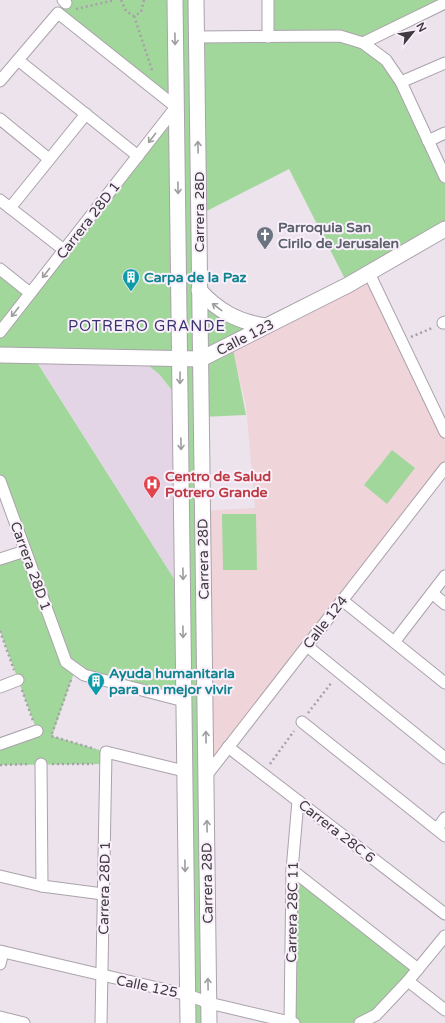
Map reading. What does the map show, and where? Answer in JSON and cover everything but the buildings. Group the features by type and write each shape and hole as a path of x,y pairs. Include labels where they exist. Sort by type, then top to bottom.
{"street":[{"name":"Carrera 28D","path":"175,0 188,1023"},
{"name":"Carrera 28D","path":"196,0 199,290 202,359 209,1023"},
{"path":"268,0 268,38"},
{"path":"363,43 445,3"},
{"path":"0,81 58,13 176,107"},
{"path":"197,37 268,38 340,36 363,43 386,60 401,82 445,178"},
{"path":"18,60 138,156"},
{"path":"401,82 445,63"},
{"name":"Carrera 28D 1","path":"0,332 176,107"},
{"path":"10,208 86,114"},
{"path":"0,119 49,159"},
{"path":"428,141 445,133"},
{"path":"0,200 64,250"},
{"name":"Calle 123","path":"0,355 202,359 369,274 445,229"},
{"path":"0,269 30,293"},
{"path":"369,274 445,432"},
{"path":"199,290 222,311 251,324 266,326"},
{"name":"Calle 124","path":"206,776 445,468"},
{"name":"Carrera 28D 1","path":"0,481 4,503 25,551 66,662 74,670"},
{"path":"0,559 25,551"},
{"path":"395,641 445,576"},
{"path":"432,594 445,604"},
{"path":"342,600 395,641 445,683"},
{"path":"307,646 445,758"},
{"path":"74,670 84,676 184,701"},
{"path":"0,687 18,680"},
{"path":"302,722 441,832 445,818"},
{"path":"0,744 37,731"},
{"name":"Carrera 28C 6","path":"228,748 445,914"},
{"path":"106,752 184,771"},
{"name":"Carrera 28D 1","path":"101,1023 106,752"},
{"path":"41,764 42,886"},
{"name":"Carrera 28C 11","path":"291,1023 292,870 298,801"},
{"path":"292,870 418,969"},
{"path":"0,876 42,886 103,894"},
{"path":"360,1023 376,1015 408,981 445,936"},
{"path":"0,964 2,951"},
{"name":"Calle 125","path":"2,951 102,976 188,995 209,1003 291,1023"},
{"path":"408,981 445,1010"},
{"path":"0,1017 24,1023"}],"path":[{"path":"58,13 115,0"},
{"path":"120,0 126,11 134,16 160,95"},
{"path":"134,16 141,12 144,0"},
{"path":"401,341 444,322"},
{"path":"0,631 37,731"},
{"path":"74,670 52,736 106,752"},
{"path":"0,764 106,764"}],"shaded area":[{"path":"369,273 445,432 445,468 206,776 203,511 255,508 246,406 231,344"},
{"name":"Centro de Salud Potrero Grande","path":"33,355 140,359 159,374 175,394 183,593"}],"green space":[{"path":"69,0 196,0 197,37 268,37 268,0 445,0 363,43 386,60 445,177 445,229 348,285 289,169 199,215 199,290 251,324 232,344 246,415 202,417 209,1023 188,1023 184,701 75,670 52,736 106,752 106,764 0,765 0,744 37,731 0,631 0,559 24,551 0,481 0,269 30,293 176,107 58,13","holes":["33,356 140,359 159,374 175,394 183,593"]},
{"path":"392,450 415,468 387,504 364,485"},
{"path":"222,514 256,514 257,570 223,570"},
{"path":"292,870 418,969 364,1023 290,1023"}],"place":[{"name":"Parroquia San Cirilo de Jerusalen","path":"265,250"},
{"name":"Carpa de la Paz","path":"131,292"},
{"name":"Centro de Salud Potrero Grande","path":"152,499"},
{"name":"Ayuda humanitaria para un mejor vivir","path":"96,696"}],"district":[{"name":"POTRERO GRANDE","path":"147,326"}]}
